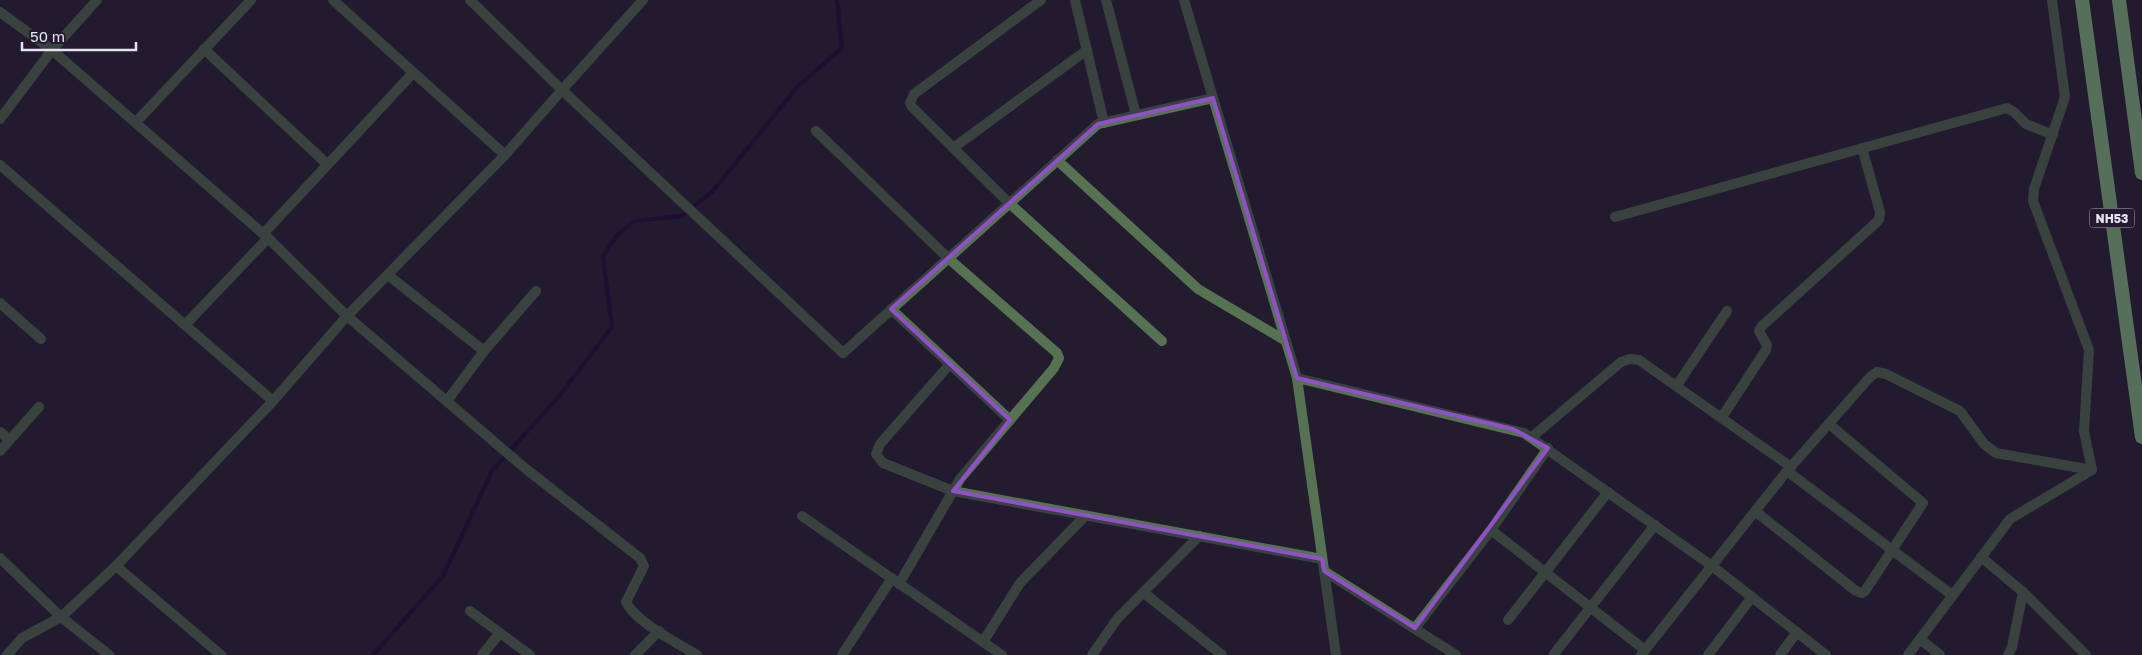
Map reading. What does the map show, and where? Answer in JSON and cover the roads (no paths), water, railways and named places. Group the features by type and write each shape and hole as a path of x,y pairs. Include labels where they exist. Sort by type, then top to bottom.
{"highway":[{"name":"NH53","path":"2082,0 2142,437"},
{"path":"2119,0 2142,173"}],"street":[{"path":"0,119 52,50 97,0"},
{"path":"136,122 251,0"},
{"path":"333,0 505,155"},
{"path":"470,0 562,90 678,196 843,353 1098,124 1213,98"},
{"path":"7,655 22,638 61,616 116,566 273,401 347,316 505,155 644,0"},
{"path":"1041,0 914,94 912,107 1009,203 1162,341"},
{"path":"1075,0 1104,122"},
{"path":"1106,0 1136,115"},
{"path":"1184,0 1297,378 1336,655"},
{"path":"2052,0 2066,92 2065,102 2034,188 2033,201 2090,350 2084,431 2092,470"},
{"path":"0,12 52,50 136,122 266,236 347,316 526,468 640,558 644,566 643,571 626,602 629,608 659,632 697,655"},
{"path":"204,49 328,164"},
{"path":"953,148 1087,50"},
{"path":"186,324 328,164 414,73"},
{"path":"1616,217 2006,108 2014,112 2026,124 2053,135"},
{"path":"816,132 948,258 1057,353 1059,358 1054,368 953,491 896,581 842,655"},
{"path":"1722,417 1766,350 1767,345 1759,331 1762,326 1879,220 1880,212 1862,148"},
{"path":"1057,160 1198,289 1286,342"},
{"path":"0,165 273,401"},
{"path":"388,275 484,351"},
{"path":"447,401 484,351 536,291"},
{"path":"0,303 41,339"},
{"path":"891,309 1010,420"},
{"path":"1677,385 1727,311"},
{"path":"1532,437 1621,362 1630,359 1640,360 1722,417 1952,595"},
{"path":"950,364 880,444 876,454 883,462 953,491 1322,559"},
{"path":"1491,530 1589,606 1643,652 1789,468 1870,377 1882,372 1960,411 1984,444 1996,453 2092,470"},
{"path":"1297,378 1513,429 1532,437 1712,566 1826,655"},
{"path":"0,451 39,408"},
{"path":"1755,511 1859,593 1865,591 1922,506 1921,500 1828,424"},
{"path":"0,432 10,440"},
{"path":"1415,628 1491,530 1548,448"},
{"path":"1908,655 2010,519 2092,470"},
{"path":"1508,620 1544,571 1608,492"},
{"path":"802,516 1002,655"},
{"path":"984,642 1020,583 1085,516"},
{"path":"1554,654 1589,606 1655,525"},
{"path":"1092,655 1112,626 1199,536"},
{"path":"1981,557 2024,592 2086,655"},
{"path":"0,558 97,651 109,655"},
{"path":"116,566 221,655"},
{"path":"1324,571 1456,655"},
{"path":"2008,655 2012,647 2024,592"},
{"path":"1144,593 1222,655"},
{"path":"1708,655 1752,597"},
{"path":"470,612 530,655"},
{"path":"636,655 659,632"},
{"path":"1780,655 1797,632"},
{"path":"482,655 500,633"},
{"path":"1920,639 1940,655"}],"waterway":[{"path":"373,655 443,576 492,471 560,395 612,327 603,257 616,236 634,221 681,216 713,191 798,86 842,48 837,0"}]}
